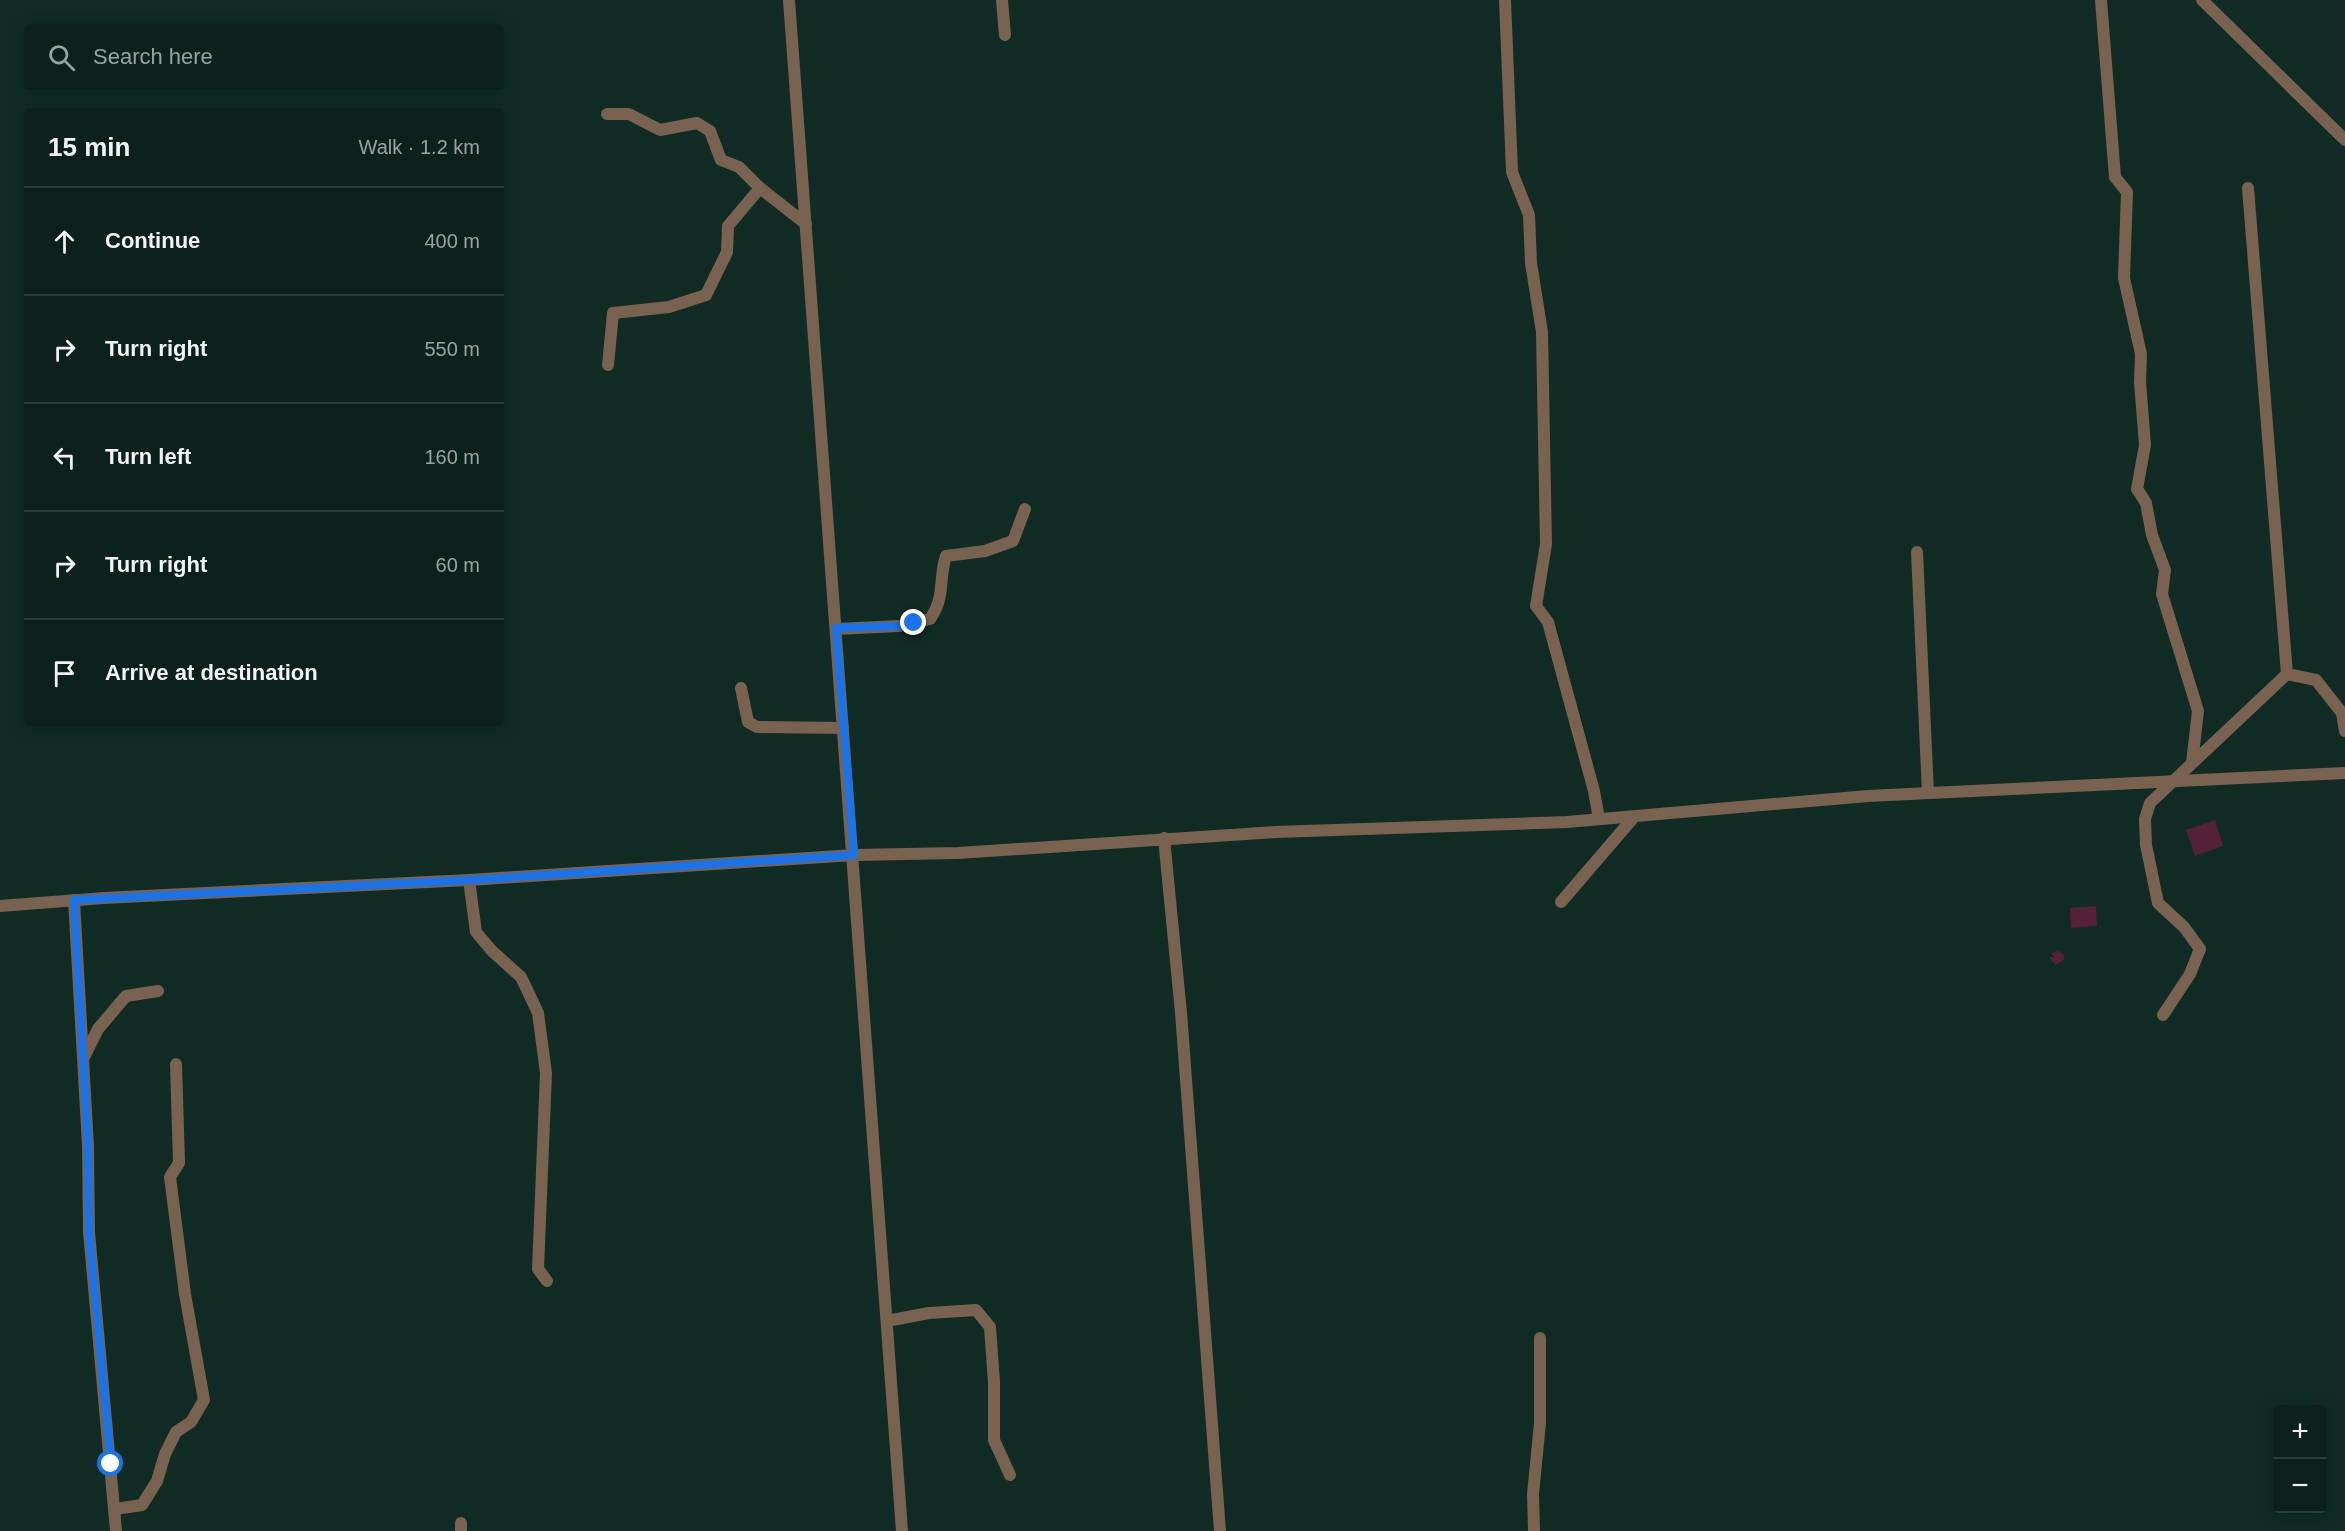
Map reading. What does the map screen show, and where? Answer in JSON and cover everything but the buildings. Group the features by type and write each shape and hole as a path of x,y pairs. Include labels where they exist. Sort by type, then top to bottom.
{"street":[{"path":"789,0 854,855 902,1531"},
{"path":"1002,0 1005,35"},
{"path":"1505,0 1512,172 1528,215 1531,263 1542,332 1546,544 1536,606 1548,622 1594,791 1599,819"},
{"path":"2101,0 2115,177 2127,192 2124,278 2141,354 2140,382 2145,445 2137,489 2146,502 2152,535 2165,570 2162,594 2198,711 2192,763"},
{"path":"2202,0 2345,140"},
{"path":"607,114 628,114 660,129 697,123 710,131 721,160 739,167 760,188 806,224"},
{"path":"608,365 613,313 669,308 706,295 727,252 728,226 760,188"},
{"path":"2248,188 2287,674"},
{"path":"836,628 898,626 930,619 938,608 943,592 942,568 946,556 985,551 1013,541 1025,509"},
{"path":"1917,552 1928,793"},
{"path":"2163,1015 2190,974 2200,949 2184,927 2158,903 2147,862 2146,811 2150,803 2171,780 2287,674"},
{"path":"2287,674 2316,680 2342,713 2345,731"},
{"path":"741,688 748,722 757,727 843,728"},
{"path":"0,906 74,900 470,880 854,855 958,853 1164,838 1599,819 1928,793 2345,773"},
{"path":"1561,902 1634,817"},
{"path":"1164,838 1181,1013 1220,1531"},
{"path":"470,880 476,932 492,951 521,977 538,1013 546,1072 538,1269 547,1281"},
{"path":"74,900 83,1059 89,1232 116,1531"},
{"path":"83,1059 98,1029 126,996 158,991"},
{"path":"115,1509 142,1505 158,1481 165,1454 176,1432 191,1422 204,1400 185,1294 170,1178 179,1163 176,1064"},
{"path":"887,1322 929,1312 976,1310 990,1327 994,1382 994,1440 1010,1475"},
{"path":"1534,1531 1533,1494 1540,1423 1540,1338"}],"shaded area":[{"path":"2215,820 2223,846 2195,856 2186,830"},
{"path":"2096,906 2097,926 2071,928 2070,908"},
{"path":"2059,951 2064,955 2064,960 2055,965 2049,957 2054,957 2051,953"}],"route":[{"path":"111,1464 89,1232 88,1146 74,900 470,880 854,855 836,628 898,626 914,623"}]}
